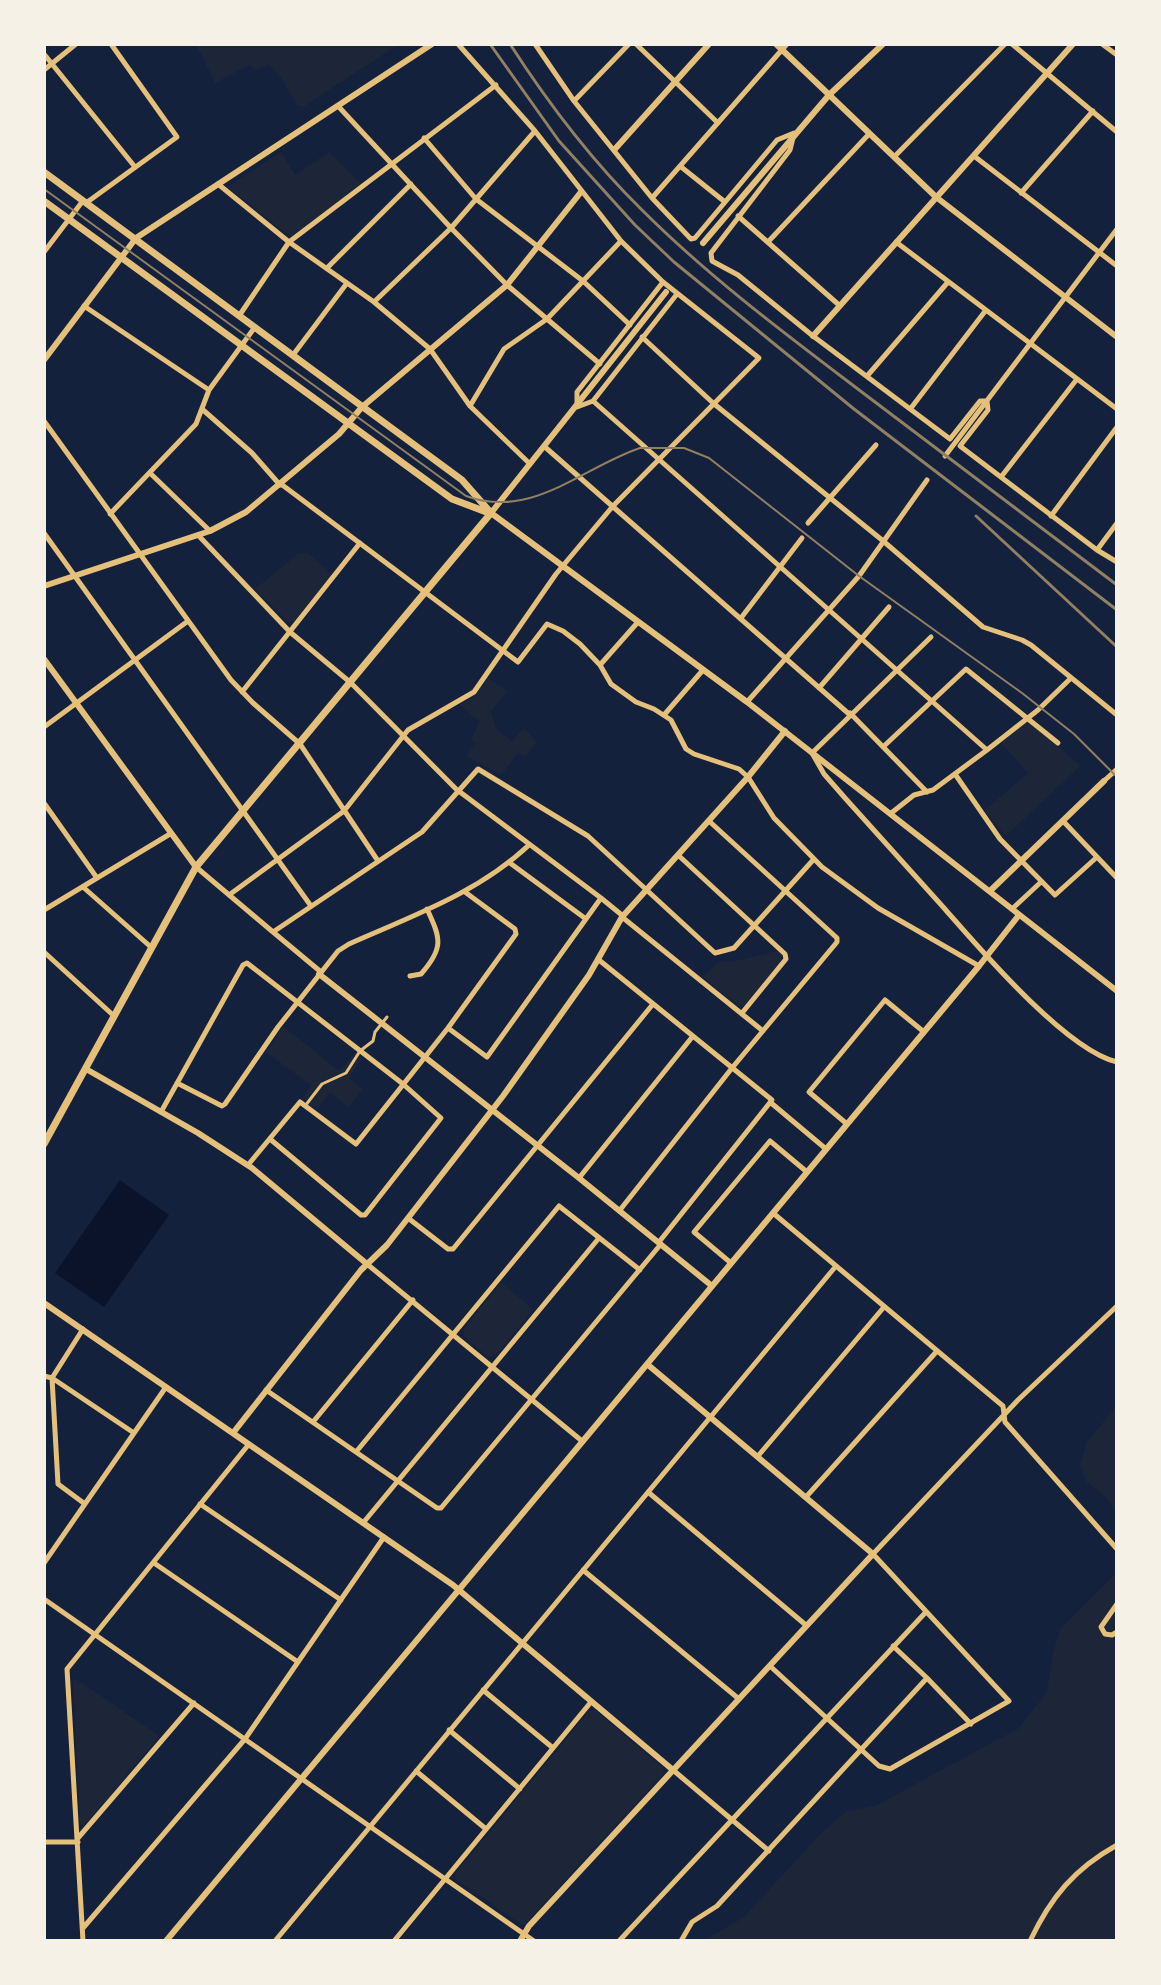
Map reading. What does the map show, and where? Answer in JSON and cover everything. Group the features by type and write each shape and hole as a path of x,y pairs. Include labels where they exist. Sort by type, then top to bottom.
{"main road":[{"path":"44,172 462,480 491,513"},
{"path":"44,201 452,499 491,513"},
{"path":"44,1144 196,867 491,513"}],"street":[{"path":"44,70 76,44"},
{"path":"44,252 83,202 177,137 111,44"},
{"path":"44,360 133,240 432,44"},
{"path":"229,895 344,811 404,735 474,692 561,566 613,506 759,358 677,294 621,241 535,131 458,44"},
{"path":"535,44 574,101 652,198 691,239 777,140 794,133"},
{"path":"574,101 629,44"},
{"path":"636,44 718,123"},
{"path":"615,149 709,44"},
{"path":"703,243 794,133 883,44"},
{"path":"894,157 1005,44"},
{"path":"1012,44 1117,132"},
{"path":"813,336 1073,44"},
{"path":"1102,44 1117,55"},
{"path":"652,198 782,46 936,197 1117,337"},
{"path":"44,54 135,167"},
{"path":"239,316 289,242 496,85"},
{"path":"338,106 507,285 600,364"},
{"path":"1021,193 1093,111"},
{"path":"374,302 451,228 535,131"},
{"path":"794,133 790,150 711,253 712,261 738,275 950,439 980,401 987,401"},
{"path":"768,242 869,134"},
{"path":"424,138 476,199 583,281 630,325"},
{"path":"974,156 1117,266"},
{"path":"680,166 725,202"},
{"path":"218,184 289,242 374,302 430,349 470,406 531,465"},
{"path":"327,268 411,184"},
{"path":"44,586 210,531 246,512 349,424 362,407 507,285 581,192"},
{"path":"738,216 839,305"},
{"path":"945,456 1117,229"},
{"path":"470,406 511,341 547,319 621,241"},
{"path":"895,242 1117,409"},
{"path":"868,375 948,281"},
{"path":"577,407 577,392 663,282"},
{"path":"293,355 347,283"},
{"path":"666,292 491,513 785,731 1117,991"},
{"path":"577,407 593,401 677,294"},
{"path":"84,305 209,390"},
{"path":"911,408 986,310"},
{"path":"110,514 196,424 209,390 255,327"},
{"path":"642,337 713,403 882,540 983,627 1022,640 1117,715"},
{"path":"1001,477 1077,379"},
{"path":"593,401 987,750"},
{"path":"987,401 988,410 960,446 1117,562"},
{"path":"202,409 252,453 281,485 518,662 547,624 572,638 600,665 611,684 676,725 686,749 739,769 748,777 774,818 814,859 878,908 979,966"},
{"path":"44,421 242,692 300,744 378,861"},
{"path":"1051,516 1117,427"},
{"path":"44,439 52,434"},
{"path":"808,523 876,445"},
{"path":"545,447 850,714 927,792"},
{"path":"150,473 210,531"},
{"path":"747,702 859,576 927,480"},
{"path":"1097,550 1117,523"},
{"path":"44,533 311,906"},
{"path":"198,535 290,632 351,683 460,791 601,898 763,1031"},
{"path":"741,618 802,538"},
{"path":"242,692 360,543"},
{"path":"819,688 889,607"},
{"path":"44,727 188,621"},
{"path":"600,665 638,622"},
{"path":"812,753 931,637"},
{"path":"44,659 196,867 320,973 384,1020 425,1057 712,1286"},
{"path":"883,747 966,669 1058,743"},
{"path":"664,715 703,670"},
{"path":"890,814 914,795 933,790 987,750 1038,710 1071,678"},
{"path":"233,1433 367,1264 387,1245 492,1109 599,960 623,916 748,777 785,731"},
{"path":"812,753 824,774 987,956 1063,1029 1093,1053 1117,1062"},
{"path":"273,932 422,832 478,769 576,827 715,953 734,948 814,859"},
{"path":"990,891 1117,769"},
{"path":"955,774 1000,839 1055,895 1097,857"},
{"path":"44,803 97,878"},
{"path":"44,817 50,812"},
{"path":"620,1210 837,942 837,938 709,821"},
{"path":"1063,821 1117,878"},
{"path":"44,910 170,834"},
{"path":"177,1083 222,1106 225,1104 338,951 465,892 510,863 529,845"},
{"path":"678,855 785,954 786,959 742,1013"},
{"path":"510,863 586,919"},
{"path":"1012,909 1041,882"},
{"path":"83,887 152,948"},
{"path":"248,1165 300,1102 356,1144 448,1028 516,934 515,929 465,892"},
{"path":"448,1028 487,1057 601,898"},
{"path":"410,976 421,974 436,955 439,945 438,932 427,909"},
{"path":"166,1941 1019,915"},
{"path":"44,952 114,1016"},
{"path":"599,960 772,1100 770,1102 826,1149"},
{"path":"161,1112 243,965 251,964 403,1084 441,1118 365,1215 361,1215 270,1139"},
{"path":"847,1124 809,1092 885,1000 924,1032"},
{"path":"408,1218 448,1249 453,1249 653,1004"},
{"path":"305,1106 322,1084 346,1073 360,1051 373,1041 384,1020"},
{"path":"579,1178 693,1036"},
{"path":"86,1069 248,1165 582,1441"},
{"path":"266,1390 441,1508 640,1270 770,1102"},
{"path":"731,1263 694,1232 704,1220 770,1141 807,1172"},
{"path":"356,1452 559,1206 640,1270"},
{"path":"773,1213 1003,1406 1005,1422 1117,1549"},
{"path":"363,1523 599,1238"},
{"path":"275,1941 836,1266"},
{"path":"313,1422 413,1300"},
{"path":"44,1303 459,1590 769,1851"},
{"path":"520,1941 873,1554 1005,1414 1117,1306"},
{"path":"758,1456 884,1307"},
{"path":"83,1329 52,1378 58,1484 85,1504"},
{"path":"806,1497 937,1351"},
{"path":"647,1364 873,1554 1009,1701 890,1769 879,1766 859,1749 770,1666"},
{"path":"44,1376 52,1378 134,1433"},
{"path":"44,1563 166,1387"},
{"path":"83,1941 67,1669 249,1444"},
{"path":"648,1492 807,1626"},
{"path":"200,1504 341,1600"},
{"path":"82,1928 245,1739 384,1537"},
{"path":"154,1563 298,1662"},
{"path":"583,1570 739,1699"},
{"path":"44,1599 534,1941"},
{"path":"1117,1604 1101,1627 1105,1634 1117,1632"},
{"path":"619,1941 925,1613"},
{"path":"893,1646 971,1724"},
{"path":"681,1941 692,1922 717,1906 927,1678"},
{"path":"483,1690 553,1748"},
{"path":"394,1941 591,1702"},
{"path":"44,1842 78,1840 194,1703"},
{"path":"449,1730 520,1789"},
{"path":"416,1771 487,1829"},
{"path":"1030,1941 1060,1891 1077,1871 1117,1845"}],"shaded area":[{"path":"196,44 399,44 303,107 297,105 279,75 268,65 256,70 249,65 215,83"},
{"path":"281,152 295,175 329,152 362,185 291,237 227,187"},
{"path":"308,553 332,574 294,622 289,623 255,589 298,554"},
{"path":"489,678 507,692 491,711 496,729 512,741 524,728 537,742 526,757 518,753 501,775 466,756 476,744 471,739 480,722 460,705 475,696"},
{"path":"1028,719 1080,766 1006,836 984,811 1028,773 1001,743"},
{"path":"777,951 781,954 781,960 744,1006 738,1006 703,977 718,962"},
{"path":"283,1026 339,1071 356,1052 362,1059 349,1078 363,1089 348,1107 330,1093 317,1110 303,1098 311,1085 266,1052"},
{"path":"120,1180 169,1215 104,1307 55,1273"},
{"path":"501,1282 533,1310 497,1354 488,1357 464,1336 464,1329"},
{"path":"1117,1405 1117,1514 1107,1498 1086,1481 1080,1465 1087,1442"},
{"path":"1117,1572 1117,1941 703,1941 744,1917 823,1831 847,1811 875,1806 1019,1728 1047,1692 1060,1629"},
{"path":"76,1679 158,1735 84,1826 80,1824 73,1681"},
{"path":"595,1710 663,1768 664,1773 525,1924 521,1924 455,1879 455,1874 589,1711"}],"tram line":[{"path":"44,189 466,496 490,502 535,497 640,448 684,448 709,458 859,576 1022,693 1074,734 1117,777"}],"railway":[{"path":"490,44 559,141 635,225 674,262 854,409 1117,610"},
{"path":"510,44 555,109 605,171 697,261 785,333 1117,585"},
{"path":"976,516 1117,647"}]}
